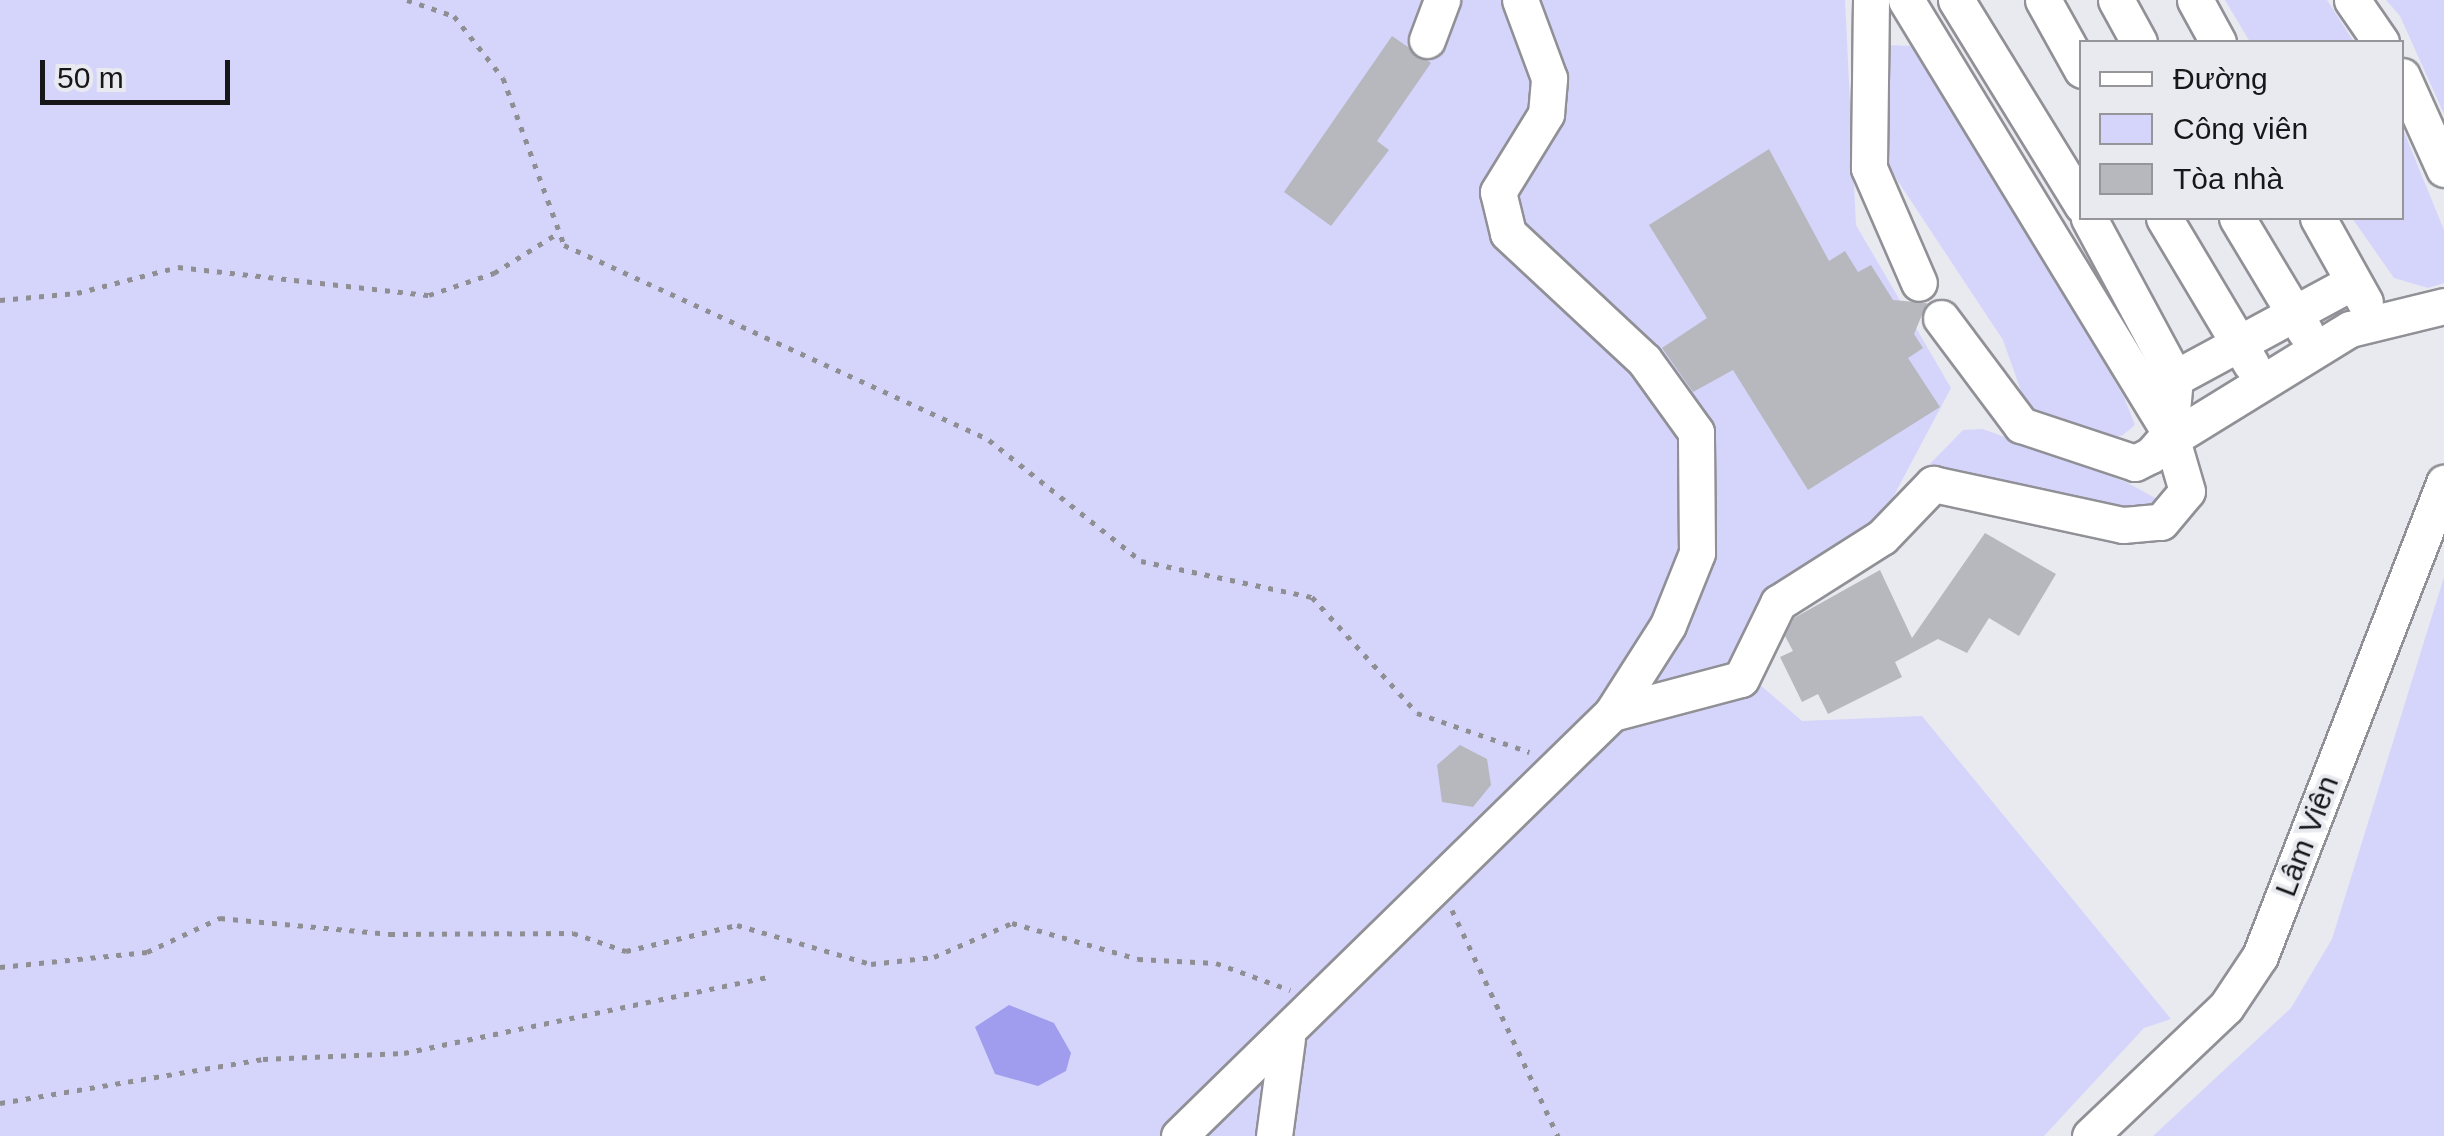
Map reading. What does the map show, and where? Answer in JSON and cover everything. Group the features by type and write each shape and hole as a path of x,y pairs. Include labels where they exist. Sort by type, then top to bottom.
{"street":[{"path":"1427,40 1442,0"},
{"path":"1179,1136 1286,1039 1437,880 1612,712 1668,625 1698,553 1703,456 1644,360 1508,234 1498,192 1546,114 1549,78 1520,0"},
{"path":"1870,0 1869,168 1920,284"},
{"path":"1612,712 1740,679 1778,603 1882,537 1933,484 2123,525 2161,522 2187,491 2170,436 1906,0"},
{"path":"1956,0 2078,190 2034,207"},
{"path":"2044,0 2079,64"},
{"path":"2116,0 2138,40"},
{"path":"2194,0 2217,40"},
{"path":"2352,0 2380,40"},
{"path":"2404,80 2444,169"},
{"path":"2090,220 2175,378 2170,436"},
{"path":"2165,220 2236,345 2264,380"},
{"path":"2238,220 2292,314 2318,347"},
{"path":"2319,220 2351,282 2378,318"},
{"path":"2175,378 2351,282"},
{"path":"1941,318 2021,424 2135,463 2170,436 2318,347 2378,318 2444,306"},
{"name":"Lâm Viên","path":"2090,1136 2226,1008 2260,956 2444,483"},
{"path":"1274,1136 1286,1039"}],"path":[{"path":"407,0 454,16 504,78 555,235 738,331 990,440 1141,560 1312,597 1417,713 1560,762"},
{"path":"0,300 77,293 178,267 429,295 494,274 555,235"},
{"path":"1437,880 1558,1136"},
{"path":"0,967 148,952 220,918 390,934 573,933 626,950 737,925 871,964 934,957 1012,923 1138,959 1216,963 1322,999"},
{"path":"0,1103 263,1059 404,1053 769,976"}],"green space":[{"path":"0,0 1845,0 1856,225 1951,388 1873,535 1737,665 1802,721 1922,716 2171,1019 2144,1028 2044,1136 0,1136"},
{"path":"2225,0 2327,0 2353,40 2249,40"},
{"path":"2386,0 2444,0 2444,114 2400,16"},
{"path":"1889,45 1912,46 1935,76 2124,397 2135,425 2123,435 2108,440 2049,422 2026,405 2003,340 1876,148"},
{"path":"2404,132 2444,230 2444,283 2428,288 2394,278 2353,220 2404,220"},
{"path":"1983,429 2126,482 2168,505 2124,514 1923,471 1963,430"},
{"path":"2444,577 2444,1136 2153,1136 2291,1008 2332,939"}],"shaded area":[{"path":"1009,1005 1054,1023 1071,1053 1066,1071 1038,1086 995,1074 975,1027"}],"building":[{"path":"1392,36 1431,63 1377,141 1389,150 1331,226 1284,192"},
{"path":"1769,149 1829,261 1845,251 1858,272 1871,265 1893,300 1927,303 1914,334 1923,348 1908,358 1940,407 1808,490 1733,370 1693,392 1662,348 1707,318 1649,225"},
{"path":"1985,533 2056,574 2019,636 1989,618 1967,653 1938,639 1895,662 1902,677 1828,714 1818,694 1802,702 1780,657 1793,651 1785,636 1794,618 1880,570 1912,638"},
{"path":"1460,745 1487,759 1491,785 1473,807 1442,802 1437,765"}]}
